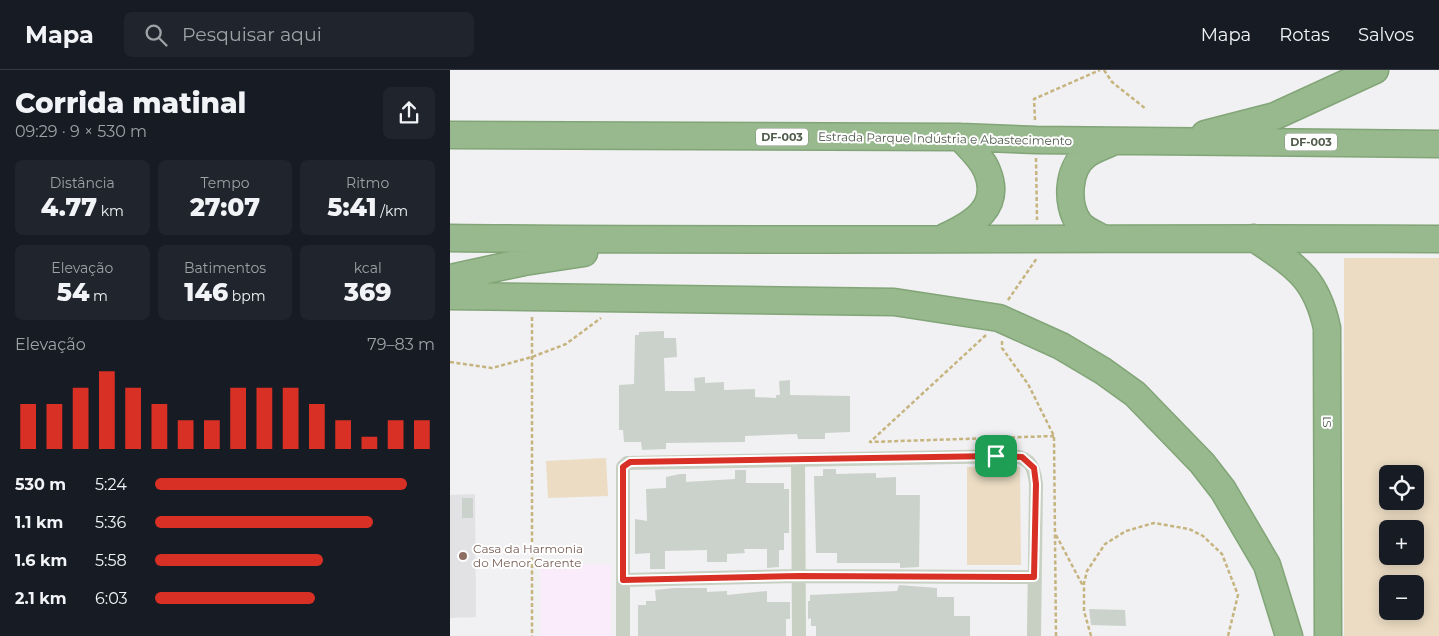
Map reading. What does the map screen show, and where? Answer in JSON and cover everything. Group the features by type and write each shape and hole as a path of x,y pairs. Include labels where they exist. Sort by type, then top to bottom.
{"highway":[{"path":"1184,142 1216,130 1275,116 1375,70"},
{"name":"Estrada Parque Indústria e Abastecimento","path":"450,135 960,137 1115,141 1439,144"},
{"path":"942,238 971,225 979,218 989,198 987,171 960,137"},
{"path":"1102,238 1080,224 1073,211 1071,183 1074,172 1086,154 1115,141"},
{"path":"450,238 674,241 942,238 1439,239"},
{"name":"S1","path":"1254,238 1291,263 1306,278 1322,307 1327,328 1328,636"},
{"path":"450,278 532,260 674,241"},
{"path":"450,296 894,302 999,318 1061,346 1103,371 1135,394 1202,463 1223,490 1267,565 1290,636"}],"street":[{"path":"623,636 623,467 627,463 1022,457 1034,468 1036,484 1034,636"},
{"path":"798,460 799,636"},
{"path":"623,580 799,576 1034,577"}],"path":[{"path":"1104,70 1112,82 1146,109"},
{"path":"532,315 532,636"},
{"path":"450,362 492,368 532,357 566,344 604,316"},
{"path":"999,318 986,335 870,442 1054,436 1056,636"},
{"path":"1091,636 1084,610 1084,588 1087,572 1105,544 1126,531 1154,523 1189,529 1203,536 1222,554 1238,595 1228,636"},
{"path":"1055,534 1084,588"}],"shaded area":[{"path":"1439,258 1439,636 1344,636 1344,259"},
{"path":"606,458 608,496 548,498 546,461"},
{"path":"967,467 1020,467 1021,565 967,565"},
{"name":"Casa da Harmonia do Menor Carente","path":"475,494 476,617 450,618 450,495"},
{"path":"540,564 611,564 611,636 540,636"}],"building":[{"path":"664,331 664,338 676,338 677,357 664,358 665,391 695,391 694,378 705,377 705,383 724,382 724,390 755,389 755,397 776,398 776,395 780,395 779,381 790,380 790,395 850,396 850,432 825,433 825,439 798,439 797,434 745,436 745,442 666,443 666,449 642,450 641,442 624,442 623,430 619,430 619,385 634,384 635,335 639,335 639,332"},
{"path":"823,469 836,469 836,474 876,473 876,478 896,477 896,495 920,495 919,567 900,568 900,563 837,563 837,553 816,553 814,476 823,476"},
{"path":"735,470 746,470 746,483 784,483 784,489 789,489 789,533 784,533 784,550 779,550 779,567 767,568 767,549 744,549 745,553 727,554 727,562 707,562 707,550 665,551 665,569 650,569 650,553 635,554 635,519 647,521 646,489 666,488 666,477 680,474 686,474 686,482 735,479"},
{"path":"462,498 473,498 473,518 462,518"},
{"path":"899,585 937,588 937,597 954,597 954,616 970,616 970,636 816,636 816,626 811,626 811,618 808,619 810,595 897,591"},
{"path":"707,588 707,592 727,591 727,595 767,591 767,602 790,602 790,619 786,619 786,636 638,636 638,605 646,605 646,601 656,601 655,590"},
{"path":"1089,609 1125,610 1126,626 1091,625"}],"place":[{"name":"Casa da Harmonia do Menor Carente","path":"463,556"}],"route":[{"path":"996,456 1022,457 1034,468 1036,484 1034,577 799,576 623,580 623,467 630,462 996,456"}]}
